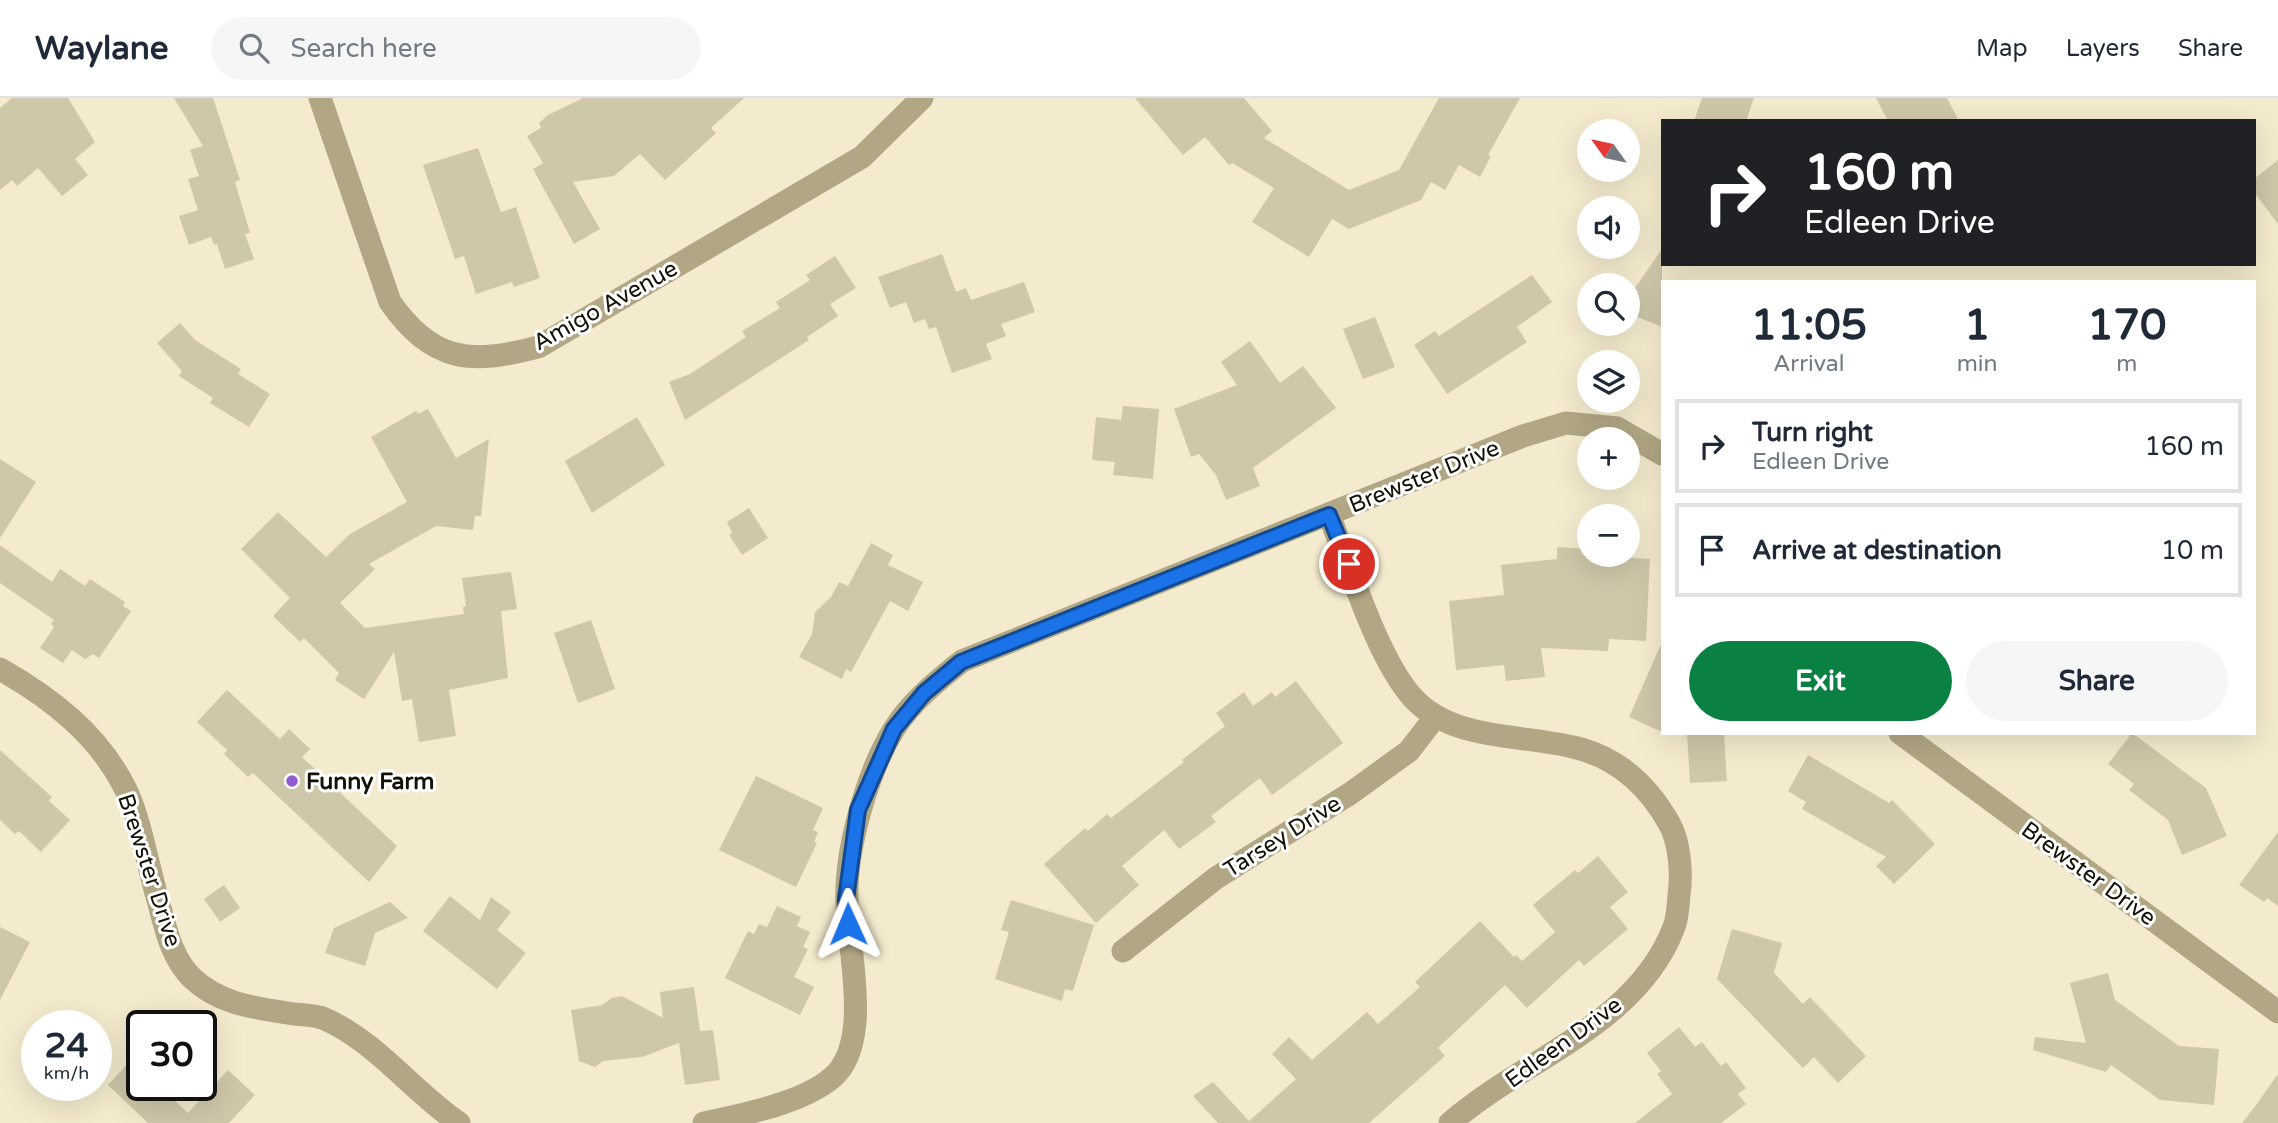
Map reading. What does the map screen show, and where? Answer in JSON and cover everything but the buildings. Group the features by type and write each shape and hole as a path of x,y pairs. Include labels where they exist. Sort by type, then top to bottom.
{"street":[{"name":"Amigo Avenue","path":"320,98 390,302 407,327 427,343 460,355 497,358 538,346 862,157 922,98"},
{"name":"Brewster Drive","path":"704,1123 765,1109 806,1093 837,1073 854,1040 854,1000 846,899 858,810 894,729 924,693 961,662 1523,436 1566,424 1617,428 1661,453"},
{"name":"Edleen Drive","path":"1329,515 1388,662 1413,698 1436,716 1461,728 1575,747 1617,765 1652,793 1673,830 1681,879 1675,926 1647,975 1609,1014 1450,1123"},
{"name":"Brewster Drive","path":"0,669 34,688 73,719 104,752 126,790 170,945 190,975 219,999 323,1018 364,1041 458,1123"},
{"name":"Tarsey Drive","path":"1123,951 1216,878 1351,793 1409,751 1436,716"},
{"name":"Brewster Drive","path":"1903,735 2278,1012"}],"place":[{"name":"Funny Farm","path":"292,781"}],"route":[{"path":"848,924 846,899 858,810 894,729 924,693 961,662 1329,515 1349,564"}]}
